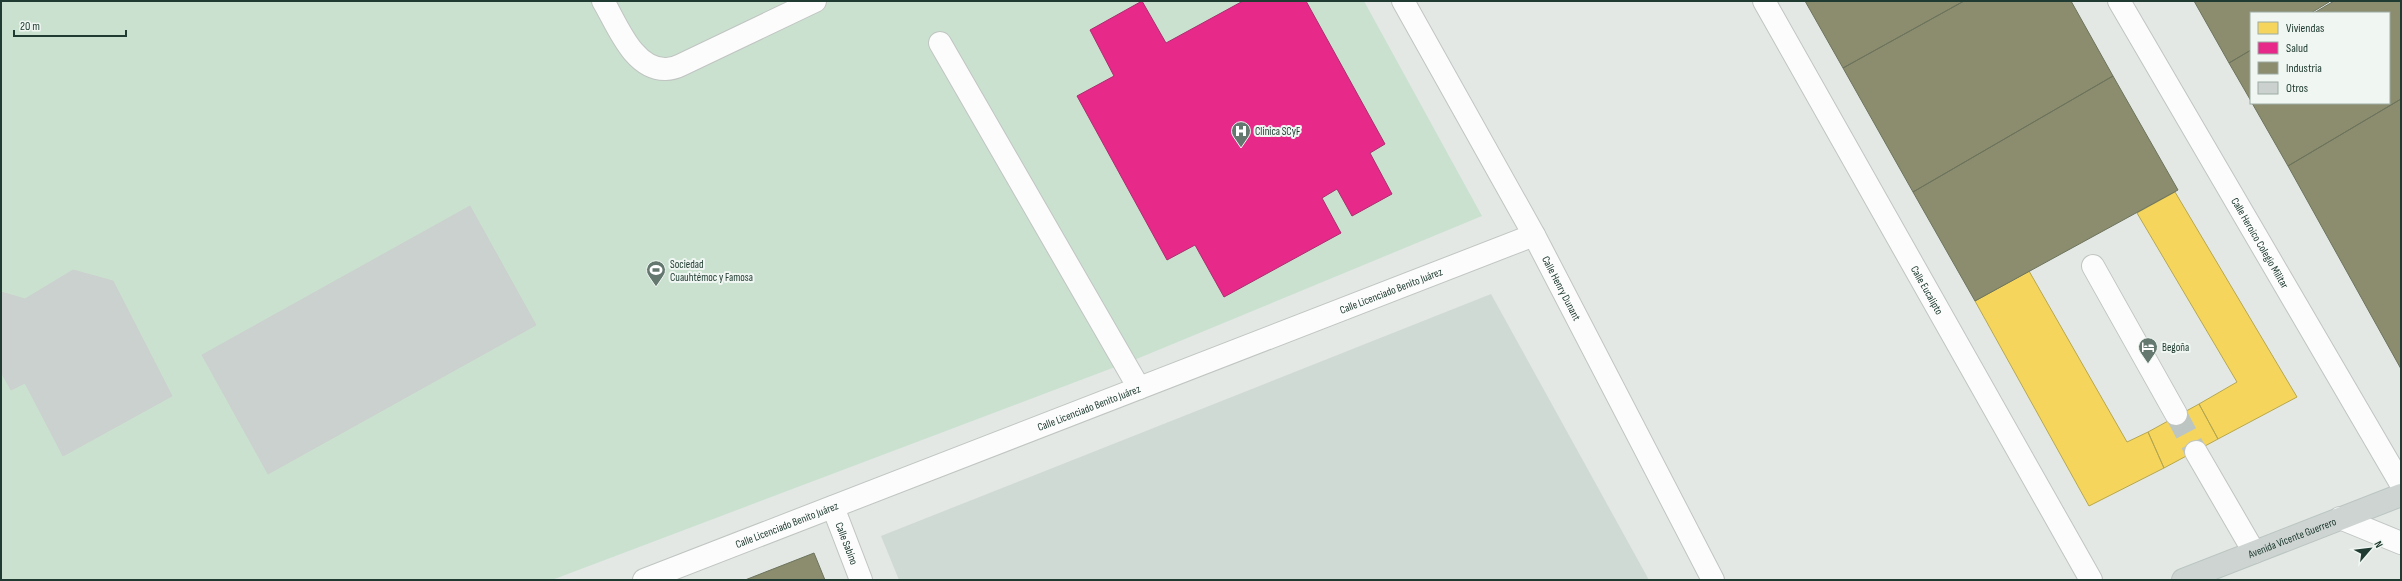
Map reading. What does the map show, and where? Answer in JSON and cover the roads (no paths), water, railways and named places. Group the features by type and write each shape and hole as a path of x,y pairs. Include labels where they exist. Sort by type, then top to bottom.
{"main road":[{"name":"Avenida Vicente Guerrero","path":"2183,580 2401,495"}],"street":[{"path":"603,1 633,51 648,64 666,69 681,65 815,1"},
{"name":"Calle Henry Dunant","path":"1403,1 1534,235 1712,580"},
{"name":"Calle Eucalipto","path":"1764,1 2090,580"},
{"name":"Calle Heroico Colegio Militar","path":"2119,1 2401,484"},
{"path":"940,43 1139,388"},
{"name":"Calle Licenciado Benito Juárez","path":"644,580 1534,235"},
{"path":"2093,266 2176,414"},
{"path":"2196,452 2254,552"},
{"name":"Calle Sabino","path":"834,507 862,580"},
{"path":"2340,518 2401,543"}],"tunnel":[{"path":"2176,414 2196,452"}],"place":[{"name":"Clinica SCyF","path":"1241,148"},
{"name":"Sociedad Cuauhtémoc y Famosa","path":"656,287"},
{"name":"Begoña","path":"2148,364"}]}
